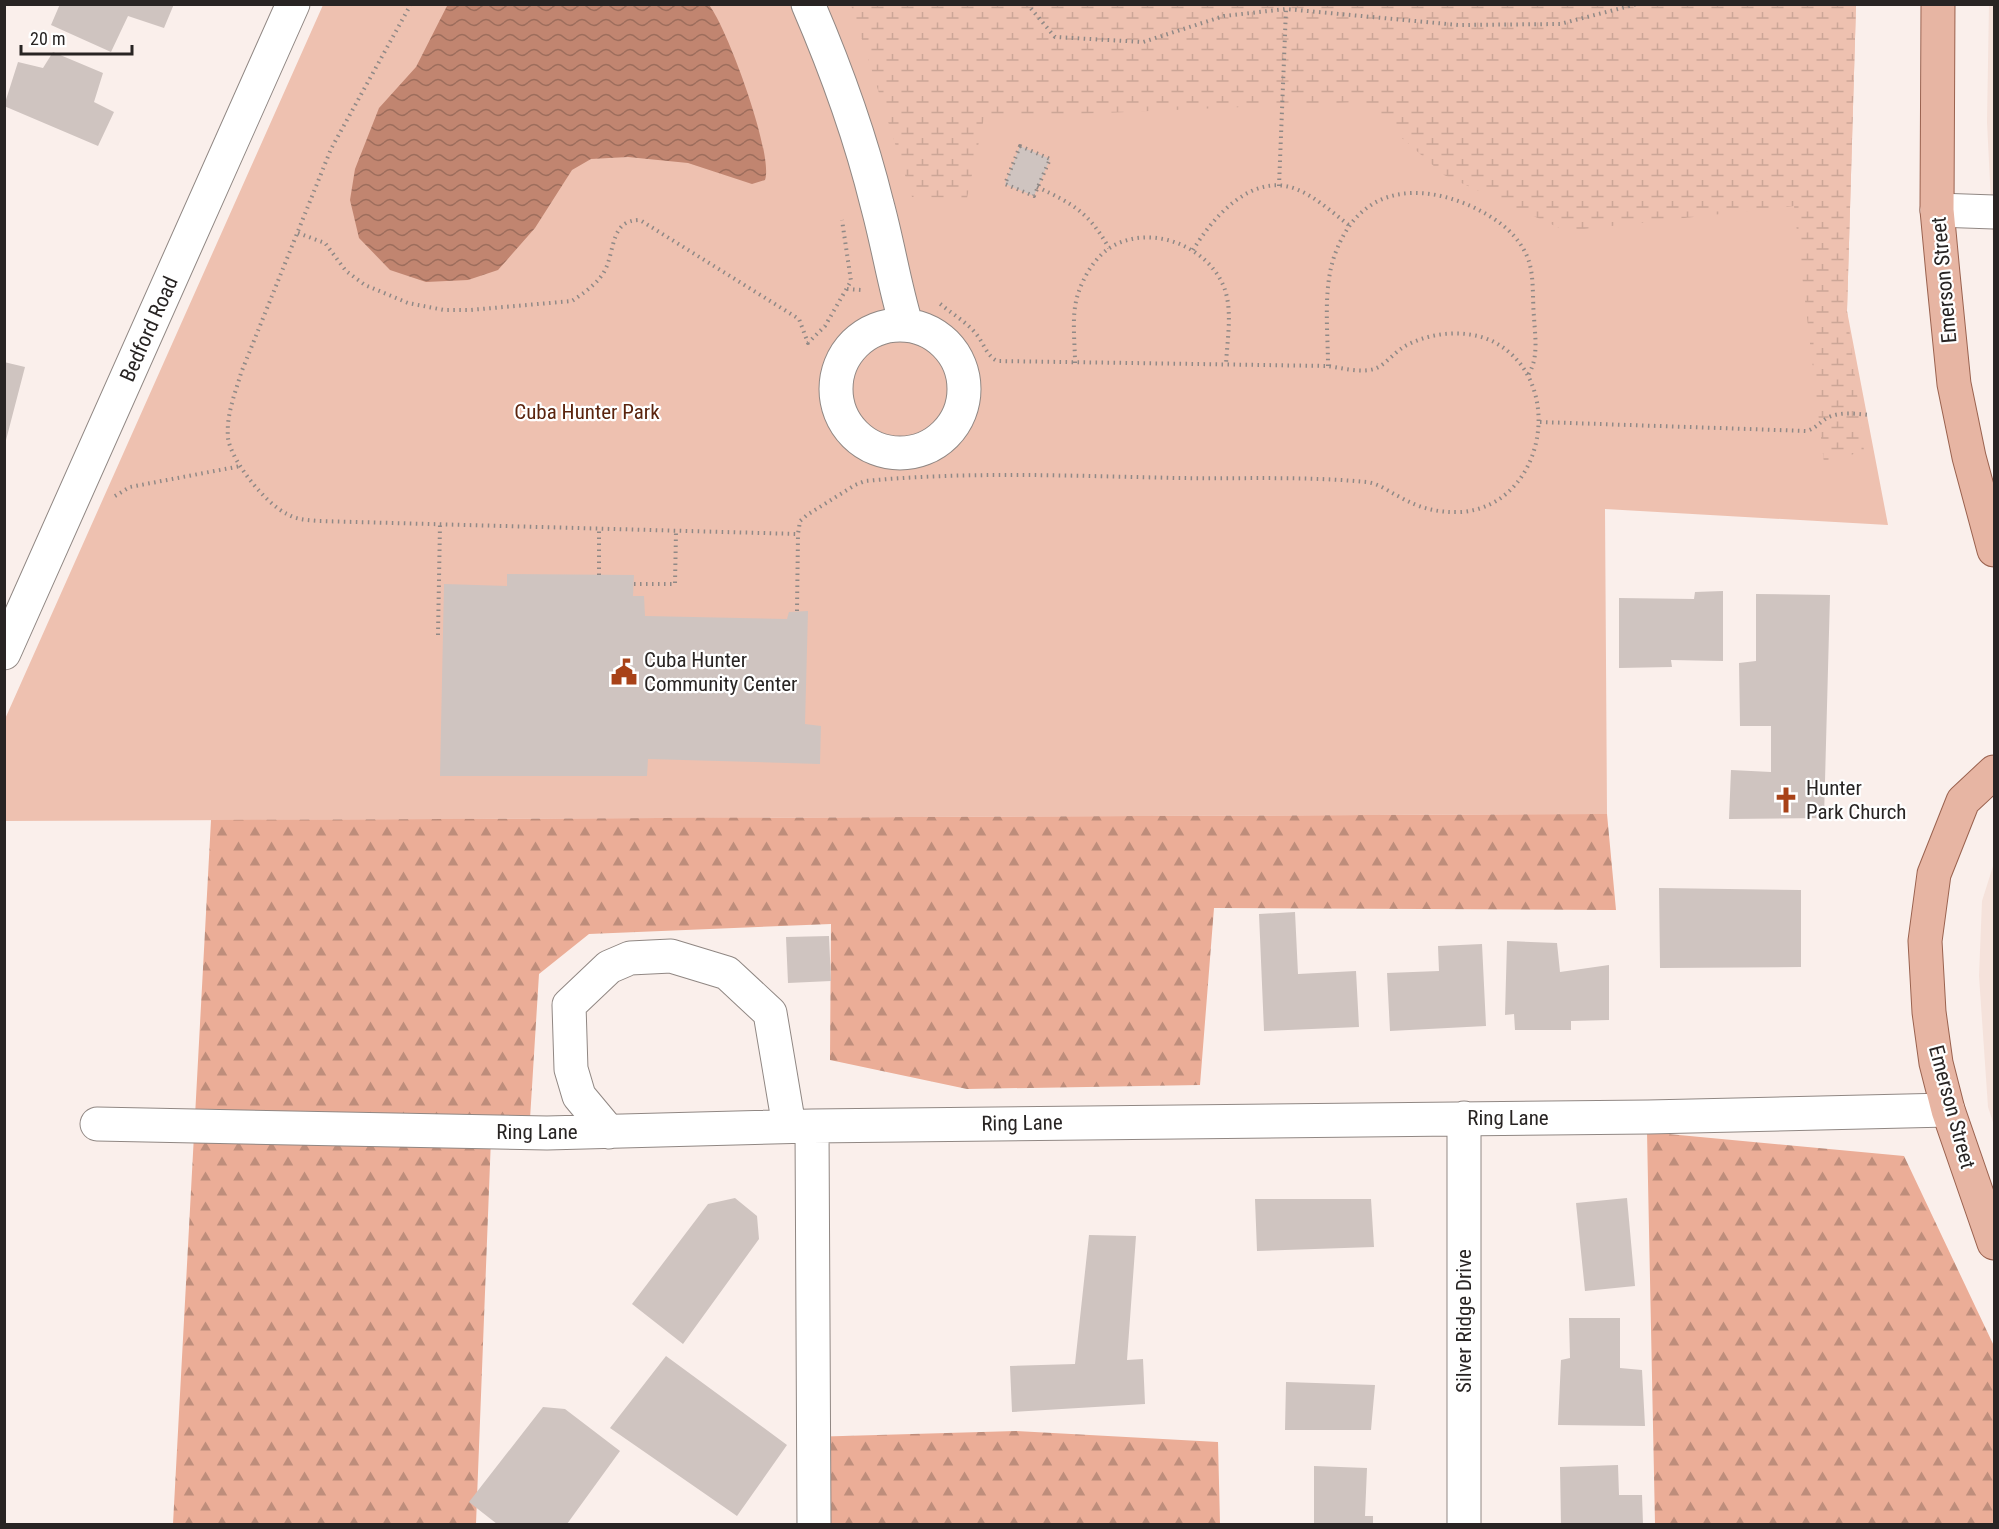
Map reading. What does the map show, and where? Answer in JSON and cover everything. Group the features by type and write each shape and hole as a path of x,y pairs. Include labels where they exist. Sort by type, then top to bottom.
{"main road":[{"name":"Emerson Street","path":"1938,4 1937,210 1954,384 1969,457 1995,550"},
{"name":"Emerson Street","path":"1995,772 1963,801 1934,874 1925,941 1929,1012 1936,1063 1948,1110 1995,1243"}],"street":[{"name":"Bedford Road","path":"4,653 293,4"},
{"path":"808,4 837,71 878,204 894,285 906,324"},
{"path":"1937,210 1995,212"},
{"path":"609,1132 579,1096 571,1069 569,1005 609,967 630,958 671,956 727,973 770,1013 800,1126 814,1524"},
{"name":"Ring Lane","path":"97,1124 609,1132 800,1126 1648,1117 1948,1110"},
{"name":"Silver Ridge Drive","path":"1464,1118 1464,1524"}],"path":[{"path":"411,4 331,149 241,374 231,407 228,437 241,466 266,498 285,514 300,519 798,534"},
{"path":"1027,4 1054,37 1143,42 1224,16 1286,9 1458,25 1492,25 1560,24 1637,4"},
{"path":"1280,186 1286,9"},
{"path":"1020,146 1050,159 1037,187 1034,196 1005,183 1020,146"},
{"path":"1193,250 1221,214 1240,197 1265,187 1280,186 1308,195 1350,225"},
{"path":"1037,187 1067,201 1087,214 1109,248"},
{"path":"1328,366 1330,272 1336,250 1350,225 1374,202 1399,194 1424,192 1457,199 1490,215 1502,224 1520,244 1529,264 1535,359 1528,375"},
{"path":"298,234 325,243 346,271 365,285 408,303 444,310 572,301 602,275 618,229 633,220 640,220 799,320 808,343 825,326 851,281 841,218"},
{"path":"1076,363 1077,297 1088,273 1109,248 1131,241 1156,238 1193,250 1212,267 1224,288 1228,318 1226,365"},
{"path":"797,611 800,521 855,485 886,479 955,476 1368,482 1428,510 1445,512 1478,509 1503,496 1523,472 1535,452 1540,422 1537,394 1528,375 1509,351 1493,341 1462,334 1445,334 1413,342 1373,369 1328,366 997,361 991,358 972,330 939,304 921,283 847,289"},
{"path":"1540,422 1807,431 1816,428 1827,418 1839,414 1871,415"},
{"path":"108,502 130,487 241,466"},
{"path":"438,635 441,592 440,524"},
{"path":"599,528 599,575"},
{"path":"634,584 675,584 676,531"}],"shaded area":[{"path":"1989,4 1994,5 1994,263 1987,122"},
{"path":"1994,863 1994,1125 1988,1107 1979,976 1982,901"}],"green space":[{"name":"Cuba Hunter Park","path":"323,5 1856,5 1847,311 1888,525 1605,509 1607,814 5,821 5,719"},
{"path":"851,5 1856,5 1847,311 1864,451 1824,463 1794,206 1566,231 1444,175 1361,102 984,118 967,198 912,197"},
{"path":"1607,814 1616,910 1214,908 1200,1085 967,1089 830,1060 831,924 589,934 539,974 530,1119 491,1138 476,1524 173,1524 211,820"},
{"path":"1647,1132 1904,1156 1994,1346 1994,1524 1655,1524"},
{"path":"1016,1431 1218,1442 1220,1524 799,1524 808,1437"}],"water":[{"path":"448,4 709,5 727,38 756,119 763,145 765,180 752,184 688,163 628,157 591,159 572,170 535,228 498,270 468,280 426,282 390,270 359,238 350,200 355,169 379,108 416,67"}],"building":[{"path":"60,4 174,4 164,28 128,16 111,52 51,25"},
{"path":"53,52 103,73 94,102 114,112 98,146 4,106 18,62 43,68"},
{"path":"1020,146 1050,159 1034,196 1005,184"},
{"path":"4,362 25,367 5,444 4,444"},
{"name":"Cuba Hunter Community Center","path":"507,574 634,575 633,596 644,596 645,616 787,619 789,612 808,611 805,724 821,726 820,764 648,759 647,776 440,776 444,584 507,586"},
{"path":"1723,591 1723,661 1671,660 1672,667 1619,668 1619,598 1694,599 1695,592"},
{"path":"1756,594 1830,595 1824,818 1729,819 1731,770 1771,772 1771,726 1740,726 1739,663 1756,661"},
{"path":"1659,888 1801,890 1801,967 1660,968"},
{"path":"1295,912 1298,974 1356,971 1359,1027 1264,1031 1259,914"},
{"path":"829,936 831,981 788,983 786,937"},
{"path":"1507,941 1557,943 1560,972 1609,965 1609,1020 1571,1021 1571,1030 1515,1030 1514,1014 1505,1015"},
{"path":"1482,944 1486,1026 1390,1031 1387,973 1439,971 1438,946"},
{"path":"735,1198 757,1216 759,1239 683,1344 632,1304 708,1204"},
{"path":"1627,1198 1635,1286 1585,1291 1576,1203"},
{"path":"1255,1199 1371,1199 1374,1247 1257,1251"},
{"path":"1089,1235 1136,1236 1127,1360 1143,1359 1145,1404 1012,1412 1010,1366 1075,1364"},
{"path":"1569,1318 1620,1318 1620,1368 1642,1370 1645,1426 1558,1425 1561,1360 1570,1358"},
{"path":"666,1356 787,1445 737,1516 610,1428"},
{"path":"1286,1382 1375,1385 1371,1430 1285,1430"},
{"path":"543,1407 565,1409 620,1451 567,1524 497,1524 469,1502"},
{"path":"1618,1465 1619,1495 1642,1495 1643,1524 1561,1524 1560,1467"},
{"path":"1314,1466 1367,1468 1365,1516 1373,1516 1373,1524 1314,1524"}],"place":[{"name":"Cuba Hunter Community Center","path":"624,672"},
{"name":"Hunter Park Church","path":"1786,800"}]}
